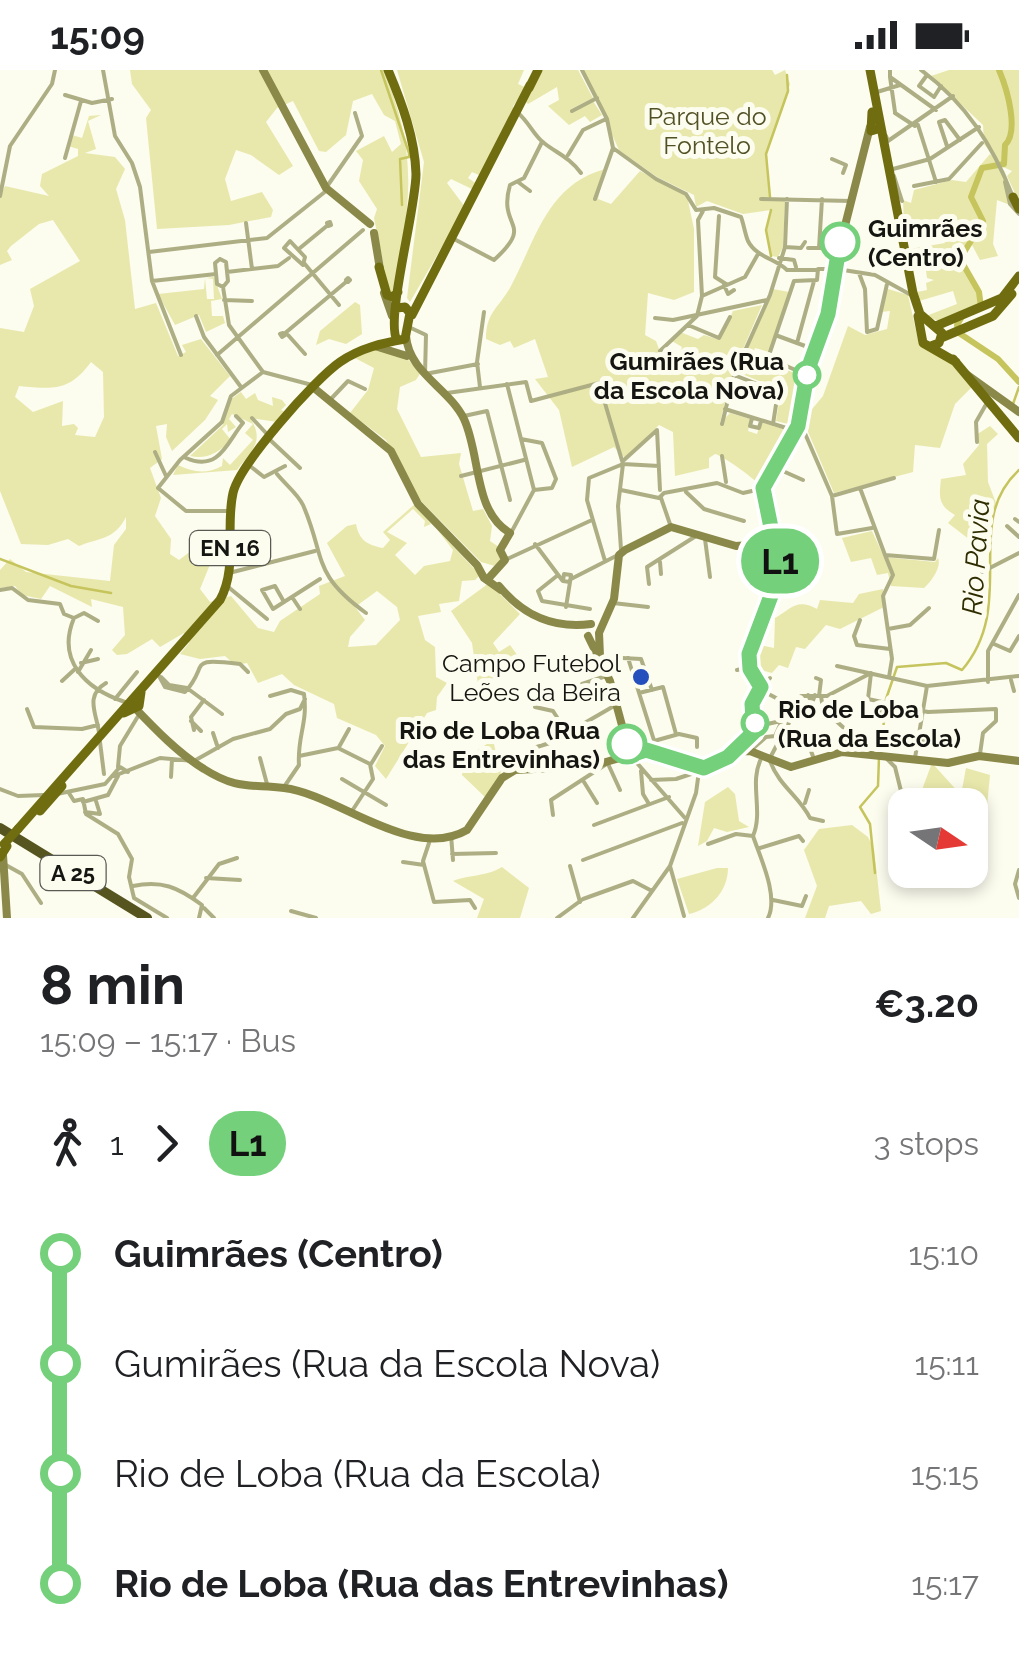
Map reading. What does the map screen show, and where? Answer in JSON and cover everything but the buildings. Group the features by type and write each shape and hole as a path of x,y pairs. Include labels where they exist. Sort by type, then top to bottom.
{"highway":[{"name":"A 25","path":"2,850 139,918"},
{"name":"A 25","path":"2,850 147,918"}],"main road":[{"path":"390,70 406,117 416,165 401,321"},
{"path":"390,70 410,117 419,164 401,321"},
{"path":"401,321 451,240 538,70"},
{"path":"868,70 875,131 911,296 929,327 1019,438"},
{"path":"875,131 891,174 917,306 929,327"},
{"path":"379,268 387,295 393,298 403,270"},
{"path":"956,362 922,341 929,327 1005,296 1019,276"},
{"path":"931,346 994,316 1019,284"},
{"name":"EN 16","path":"2,850 217,605 230,573 231,520 225,507 243,468 338,363 374,345 401,321"},
{"name":"EN 16","path":"98,744 103,726 131,703"}],"street":[{"path":"0,196 10,146 52,84 56,70"},
{"path":"103,70 112,100 115,136 132,163 140,188 152,281 181,355"},
{"path":"263,70 326,189 357,216 374,244 385,300 401,321 426,335 424,373"},
{"path":"582,70 607,118 613,148 596,200"},
{"path":"890,70 895,112 916,125 936,182"},
{"path":"921,70 942,85 979,126 982,143 1001,166 1015,201"},
{"path":"927,74 919,86 934,96 942,85"},
{"path":"890,77 936,110"},
{"path":"877,92 892,91 900,84"},
{"path":"64,95 80,101 112,100"},
{"path":"622,490 660,494 717,483 744,493 763,488 796,431 806,375 816,350 851,201 875,131 888,141 953,96"},
{"path":"572,112 597,98"},
{"path":"65,158 80,101"},
{"path":"879,104 893,102"},
{"path":"148,252 271,237 326,189 362,136 355,113"},
{"path":"517,115 533,127 542,142 568,155 581,173"},
{"path":"568,155 583,130 607,118"},
{"path":"948,148 939,122 945,120 960,140"},
{"path":"902,201 896,176 891,174 892,166 930,159 979,126"},
{"path":"494,260 515,240 514,224 504,203 510,185 518,181 542,142"},
{"path":"914,186 950,179 982,143"},
{"path":"613,148 656,180 686,194 698,220 702,296 699,312 660,350"},
{"path":"832,160 860,168"},
{"path":"844,173 846,165"},
{"path":"518,181 530,191"},
{"path":"722,424 734,375 785,246 787,198"},
{"path":"761,199 851,201"},
{"path":"820,248 822,199"},
{"path":"693,208 714,208 741,217 756,256"},
{"path":"698,220 703,210"},
{"path":"719,216 715,277 725,285 728,294 734,290"},
{"path":"514,224 521,220"},
{"path":"246,223 252,269"},
{"path":"299,249 328,226"},
{"path":"217,355 366,231"},
{"path":"451,240 503,265"},
{"path":"304,263 298,264 284,248 288,241 299,249 304,263 339,304"},
{"path":"785,246 840,245"},
{"path":"698,248 715,248"},
{"path":"227,272 278,266 291,256"},
{"path":"756,256 787,259 817,276"},
{"path":"702,296 745,277 756,256"},
{"path":"220,259 225,260 227,272 228,284 223,287 217,284 220,259"},
{"path":"778,259 785,269"},
{"path":"783,276 787,259"},
{"path":"785,269 796,266"},
{"path":"806,375 769,361 794,281 835,269 874,275 911,296"},
{"path":"859,273 865,289 866,332 877,329 887,284"},
{"path":"152,281 216,274"},
{"path":"797,343 817,276"},
{"path":"304,354 286,334 346,282"},
{"path":"223,287 226,318 263,372 314,387 391,451 418,504 491,571 502,590 532,616 567,625 588,636 599,633"},
{"path":"224,300 252,301"},
{"path":"655,318 674,320 766,300"},
{"path":"480,388 478,364 484,312"},
{"path":"196,316 217,355 242,388"},
{"path":"688,325 717,339 730,317"},
{"path":"401,321 407,356"},
{"path":"401,321 409,354 424,373"},
{"path":"777,336 816,350"},
{"path":"374,345 407,356 449,395 463,417 490,517 510,533"},
{"path":"424,373 478,364"},
{"path":"225,507 189,512 166,499 158,488 184,456 222,422 228,404 242,388 263,372"},
{"path":"965,374 1014,409"},
{"path":"734,375 778,392 773,424"},
{"path":"329,401 348,381 364,388"},
{"path":"449,395 526,382 531,401 599,383 623,464 618,506 623,548 613,603 599,633 600,656"},
{"path":"491,571 534,490 507,384"},
{"path":"977,442 976,422 988,401"},
{"path":"725,409 796,431"},
{"path":"463,417 487,411 510,500"},
{"path":"184,456 199,462 219,456 243,422 236,416"},
{"path":"252,418 289,462 300,468"},
{"path":"799,420 832,496 838,535 872,528"},
{"path":"605,562 586,496 589,478 623,464 657,430 660,494 672,527"},
{"path":"270,439 249,466 264,477 277,474 289,462"},
{"path":"521,439 542,443 556,479 552,488 534,490"},
{"path":"155,452 166,476"},
{"path":"722,456 723,474 729,486"},
{"path":"461,476 526,459"},
{"path":"623,464 659,466"},
{"path":"776,468 803,480"},
{"path":"277,474 302,503 315,551 327,575 343,596 366,612"},
{"path":"717,483 723,474"},
{"path":"832,496 894,478"},
{"path":"763,488 780,576 754,634 751,670 761,687 789,705"},
{"path":"860,488 893,576 884,593 891,678"},
{"path":"686,492 704,510 744,521"},
{"path":"491,571 535,544 593,520"},
{"path":"1008,526 1019,537"},
{"path":"590,609 545,603 537,595 605,562 623,548 672,527 701,538 750,547 775,543"},
{"path":"885,555 934,559 939,530"},
{"path":"649,584 646,568 701,538"},
{"path":"701,538 710,576"},
{"path":"535,544 549,564 566,578 566,606"},
{"path":"230,573 315,551"},
{"path":"982,572 1019,554"},
{"path":"660,562 662,574"},
{"path":"284,602 275,586 262,590 274,609 327,575"},
{"path":"780,576 791,577"},
{"path":"227,586 267,619"},
{"path":"0,590 12,588 28,600 60,604 64,614 74,618 84,613 98,621"},
{"path":"988,683 986,658 1019,595"},
{"path":"292,597 300,609"},
{"path":"613,603 648,607"},
{"path":"613,603 586,628 588,636 608,676 630,755 641,771 671,797 684,820"},
{"path":"888,629 910,625 929,608"},
{"path":"74,618 67,644 76,670 94,690 131,703 193,761 232,782 284,788 318,797 382,828 450,835 476,822 502,778 527,767 608,764"},
{"path":"860,620 854,636 858,646 890,649"},
{"path":"567,625 591,624"},
{"path":"591,624 599,633"},
{"path":"992,644 1010,651 1019,636"},
{"path":"62,681 76,670 90,650"},
{"path":"600,656 641,659 652,690"},
{"path":"628,658 654,748 701,770"},
{"path":"81,663 98,659"},
{"path":"187,688 197,666 204,662 240,664 248,672"},
{"path":"837,666 928,686 988,683 1019,676"},
{"path":"738,670 751,670"},
{"path":"0,789 74,801 108,795 138,672"},
{"path":"651,780 676,779 775,736 789,705 808,695 820,696 836,690 871,673"},
{"path":"871,673 865,697 882,702 923,711 996,709 996,721 983,733 979,756"},
{"path":"158,675 170,685 187,688 222,714"},
{"path":"582,684 608,676"},
{"path":"760,742 754,731 752,704 770,678"},
{"path":"816,678 822,680 823,709 845,729 847,752"},
{"path":"1011,680 1014,691"},
{"path":"94,690 106,683"},
{"path":"915,758 928,686"},
{"path":"639,693 663,687 676,734"},
{"path":"27,709 34,728 82,730 103,726 92,708 94,690"},
{"path":"270,696 291,690 304,696"},
{"path":"52,795 101,788 156,756 193,761 274,726 286,714 300,709 304,696"},
{"path":"284,788 300,765 296,744 308,712 304,696"},
{"path":"198,731 190,720 204,700"},
{"path":"868,721 880,713 882,702"},
{"path":"527,767 528,750 567,734 616,704"},
{"path":"535,707 553,711 567,734"},
{"path":"738,753 754,731 772,719 789,727 793,712"},
{"path":"52,737 54,728"},
{"path":"338,748 349,730"},
{"path":"213,733 218,748"},
{"path":"553,815 551,800 608,764 654,748 676,734 697,738 697,748"},
{"path":"768,918 770,896 760,848 753,836 760,803 756,771 780,741 775,736"},
{"path":"920,740 938,746"},
{"path":"788,744 808,743 814,760"},
{"path":"98,744 104,774 114,777"},
{"path":"351,814 373,779 371,765 382,746"},
{"path":"299,756 338,748 371,765"},
{"path":"738,753 791,767 847,752 948,763 979,756 1019,761"},
{"path":"171,777 172,758"},
{"path":"260,758 268,789"},
{"path":"893,759 900,788"},
{"path":"767,760 789,796 804,805 810,818 823,822"},
{"path":"608,764 620,790"},
{"path":"633,918 670,866 701,770"},
{"path":"641,771 643,794 649,804"},
{"path":"342,779 386,806"},
{"path":"584,780 597,803"},
{"path":"92,788 83,800 85,812 119,836 132,859 134,898 167,918"},
{"path":"804,805 809,790"},
{"path":"594,824 671,797"},
{"path":"85,812 100,814 96,800"},
{"path":"584,860 684,820"},
{"path":"708,844 736,834 753,836"},
{"path":"431,835 424,865 434,902 470,900 475,908"},
{"path":"450,835 452,857 496,853"},
{"path":"760,848 799,836 803,842"},
{"path":"2,850 41,902"},
{"path":"2,850 7,918"},
{"path":"193,898 218,864 237,858"},
{"path":"404,862 424,865"},
{"path":"570,866 580,902"},
{"path":"670,866 686,917"},
{"path":"1019,870 1019,898"},
{"path":"206,878 240,880"},
{"path":"133,886 148,881 166,884 193,898 214,918"},
{"path":"557,918 580,902 633,881 652,890"},
{"path":"770,896 800,907 806,896"},
{"path":"199,918 204,908"},
{"path":"291,911 316,918"}],"green space":[{"path":"130,70 384,70 407,156 407,206 395,294 389,292 374,218 377,209 359,181 363,160 356,151 384,136 392,152 401,144 395,121 384,115 372,94 353,101 346,135 326,152 319,151 293,101 277,108 266,122 293,166 279,175 251,155 236,150 225,179 231,201 262,192 273,210 271,217 229,225 157,229 146,118 151,110 132,84"},
{"path":"397,70 524,70 518,84 527,88 513,106 514,114 481,176 472,172 468,178 477,184 474,190 451,179 447,183 465,207 410,302 407,298 424,162"},
{"path":"541,70 578,70 593,98 571,109 571,113 593,101 602,115 590,122 585,116 569,125 548,106 559,100 557,87 528,104 525,101"},
{"name":"Parque do Fontelo","path":"583,70 772,70 775,75 785,70 790,84 767,154 770,197 758,200 785,201 783,247 778,257 771,256 766,229 771,210 743,214 707,201 696,207 694,195 657,177 619,150"},
{"path":"949,70 1019,70 1019,202 1007,176 1012,171 1003,167 1004,160 998,163 1005,172 1010,205 997,200 993,244 998,256 980,260 972,245 960,258 979,293 980,307 941,322 926,316 957,304 953,291 919,301 917,292 927,290 926,283 934,280 927,278 924,256 908,259 910,249 945,243 942,225 904,228 903,200 911,203 914,190 952,180 966,182 990,154 997,161 984,144 983,125 931,76"},
{"path":"101,115 88,121 96,149 85,153 115,157 125,169 116,189 125,220 135,309 156,303 178,356 186,352 182,345 201,339 230,376 210,396 218,400 205,420 172,451 166,437 167,424 156,426 162,459 150,468 161,498 155,516 171,539 170,554 179,560 211,536 220,540 200,589 210,602 231,596 258,628 274,632 280,621 320,594 319,586 345,576 327,543 347,526 356,524 365,541 383,548 390,540 383,532 415,504 431,524 424,527 425,521 413,509 387,532 407,543 395,555 415,575 424,566 450,561 453,550 436,528 480,575 475,580 462,581 459,601 439,604 441,612 418,616 425,640 435,647 436,677 447,683 437,697 436,710 427,713 386,779 375,766 385,746 376,735 337,718 334,704 294,685 282,674 258,683 247,663 235,665 225,656 200,659 180,654 189,643 184,633 160,647 152,639 127,654 117,655 112,650 125,635 123,607 91,599 92,607 50,586 41,599 22,595 15,586 0,588 0,570 10,559 26,572 110,581 114,545 126,529 126,517 112,534 79,546 68,539 48,545 21,544 0,491 0,328 24,332 34,306 30,289 80,261 53,220 39,224 11,246 7,251 12,260 0,265 0,197 5,186 49,196 40,186 42,174 78,156 78,149 68,146 72,135 82,138 89,116","holes":["91,362 103,372 104,417 95,437 75,435 78,428 74,424 62,426 63,401 33,412 15,397 19,386 51,388 68,384","377,591 397,607 400,620 376,645 348,647 350,637 365,620 355,607"]},
{"path":"605,169 598,199 611,204 640,171 687,196 694,229 694,292 674,300 648,293 645,335 656,341 663,360 679,357 682,347 672,341 680,332 698,339 704,335 720,340 733,311 762,305 731,377 720,423 730,413 751,419 748,431 757,434 761,422 793,432 762,487 715,454 709,458 709,468 675,476 673,432 659,425 625,458 614,447 572,467 559,410 535,379 548,377 535,339 514,348 510,341 500,345 486,339 491,316 556,201 569,187"},
{"path":"214,277 222,299 211,301 212,316 223,316 225,323 206,332 199,315 175,325 158,294 204,289 205,278 207,299 214,299 213,279 206,278"},
{"path":"773,289 789,292 769,352 755,348 750,362 743,359"},
{"path":"888,289 908,295 919,344 948,359 972,387 955,404 940,448 915,445 913,472 834,493 803,420 823,396 848,326 865,335 887,329 890,311 881,312"},
{"path":"355,302 360,305 362,334 346,344 329,339 316,345 320,331"},
{"path":"375,349 405,357 421,372 416,380 400,387 397,409 421,457 461,453 459,464 473,511 483,509 492,526 490,541 499,547 502,558 495,566 481,562 418,498 386,440 350,413 368,390 374,368 353,357"},
{"path":"765,361 804,377 796,426 776,421 781,390 737,372 740,364 761,372"},
{"path":"241,392 246,399 255,393 258,400 273,406 272,397 282,400 286,405 281,410 287,413 277,422 250,418 255,426 256,440 237,470 173,475 178,465 206,471 222,466 223,458 230,465 253,440 245,433 253,424 232,414 229,419 236,427 228,432 227,424 222,429 231,440 222,449 201,457 190,456 223,425 230,400"},
{"path":"990,426 998,434 987,444 988,482 996,503 992,522 974,543 948,523 955,515 941,500 941,479 966,475 963,464 979,445 976,435"},
{"path":"872,531 884,557 935,562 938,558 937,570 924,588 891,586 888,573 877,575 871,558 851,562 842,538"},
{"path":"489,583 520,614 493,643 499,652 510,645 518,656 518,669 478,684 472,643 451,611"},
{"path":"883,589 884,607 840,629 826,625 805,649 796,647 788,668 779,665 772,673 753,668 754,644 774,648 775,618 790,608 804,604 817,609 820,600 853,603 859,594"},
{"path":"493,740 502,778 485,797 462,775 464,759"},
{"path":"932,763 955,788 923,788"},
{"path":"966,768 990,775 988,796 988,788 962,788"},
{"path":"728,787 735,794 739,821 749,827 727,832 714,828 707,841 698,846 705,802"},
{"path":"852,825 868,837 874,849 881,911 871,914 861,901 829,906 825,918 805,918 817,886 804,850 819,829"},
{"path":"502,867 529,888 520,918 477,918 484,899 453,881"},
{"path":"728,868 722,891 705,908 689,914 677,879"}],"waterway":[{"path":"381,70 409,153 409,157 400,159 402,205"},
{"name":"Rio Pavia","path":"981,307 979,292 960,259 983,221 971,197 982,168 1004,164 1011,131 1009,100 999,70"},
{"path":"770,197 766,154 788,91 787,75"},
{"path":"771,210 766,230 771,256"},
{"name":"Rio Pavia","path":"963,315 957,325 959,333 998,359 1019,382"},
{"name":"Rio Pavia","path":"1013,404 1019,387"},
{"name":"Rio Pavia","path":"881,752 886,699 897,667 946,663 962,670 978,644 987,618 994,514 1002,491 1019,470"},
{"path":"0,559 71,586 111,593"},
{"name":"Rio Pavia","path":"875,873 870,824 860,807 878,786 879,757"}],"bus line":[{"name":"L1","path":"627,744 630,755 646,750 704,768 728,757 754,732 752,704 761,687 750,669 749,654 781,567 763,488 798,426 808,369 828,314 840,242"}],"place":[{"name":"Guimrães (Centro)","path":"840,242"},
{"name":"Gumirães (Rua da Escola Nova)","path":"807,375"},
{"name":"Campo Futebol Leões da Beira","path":"641,677"},
{"name":"Rio de Loba (Rua da Escola)","path":"755,723"},
{"name":"Rio de Loba (Rua das Entrevinhas)","path":"627,744"}]}
